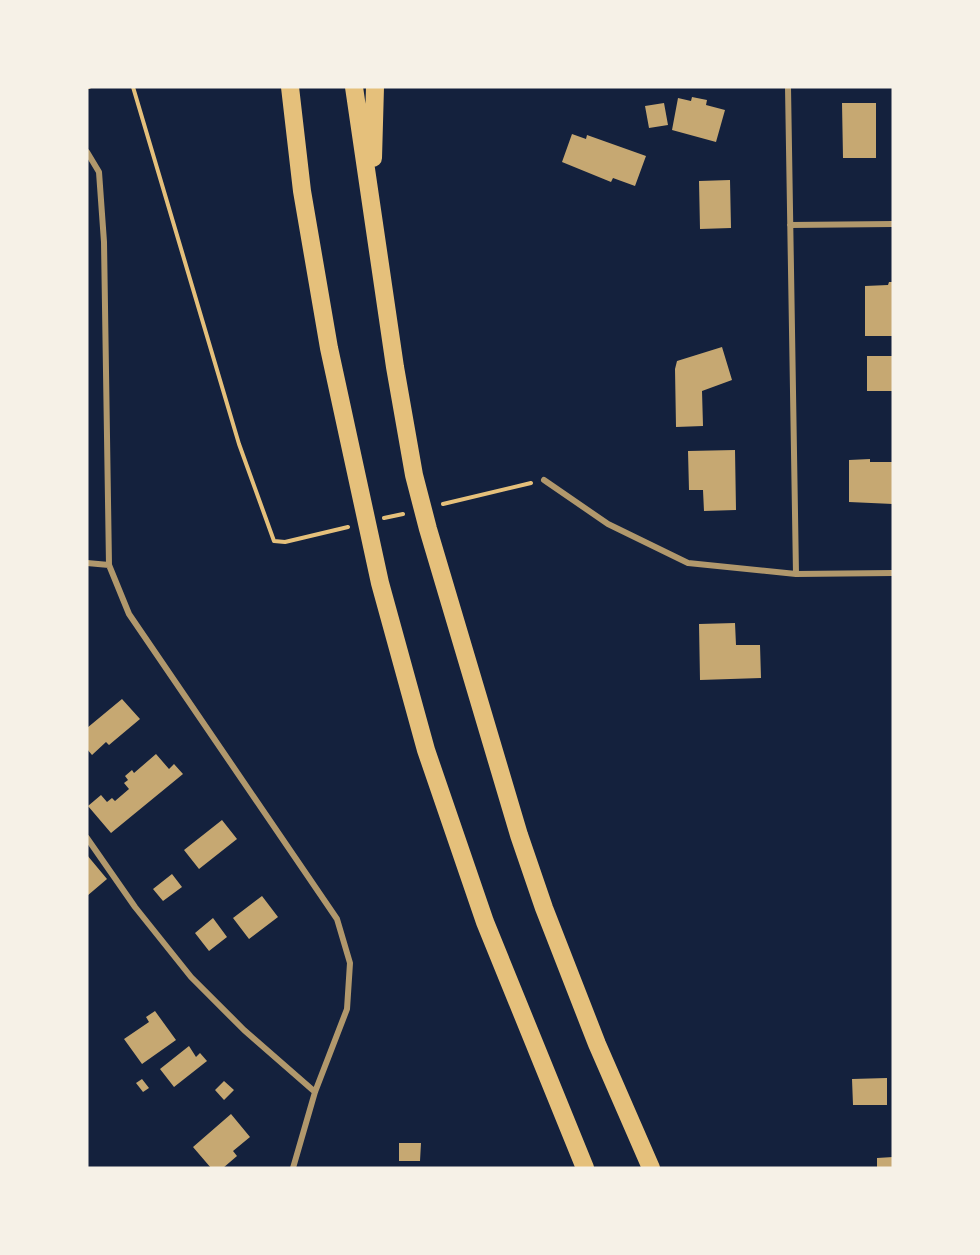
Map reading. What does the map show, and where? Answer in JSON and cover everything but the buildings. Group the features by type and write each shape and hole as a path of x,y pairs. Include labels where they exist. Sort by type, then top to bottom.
{"highway":[{"path":"290,87 302,191 330,348 383,595 426,750 485,922 585,1168"},
{"path":"354,87 371,211 414,475 443,584 519,835 544,908 597,1044 651,1168"},
{"path":"371,211 375,87"}],"street":[{"path":"788,87 796,574"},
{"path":"87,152 99,172 104,242 109,565 129,614 337,919 350,963 347,1009 315,1092 293,1168"},
{"path":"790,225 893,224"},
{"path":"544,480 608,524 688,563 796,574 893,573"},
{"path":"87,562 109,565"},
{"path":"87,838 135,907 191,977 244,1030 315,1092"}],"path":[{"path":"133,87 239,444 274,541 285,542 354,525"},
{"path":"434,506 544,480"},
{"path":"377,520 411,512"}]}
